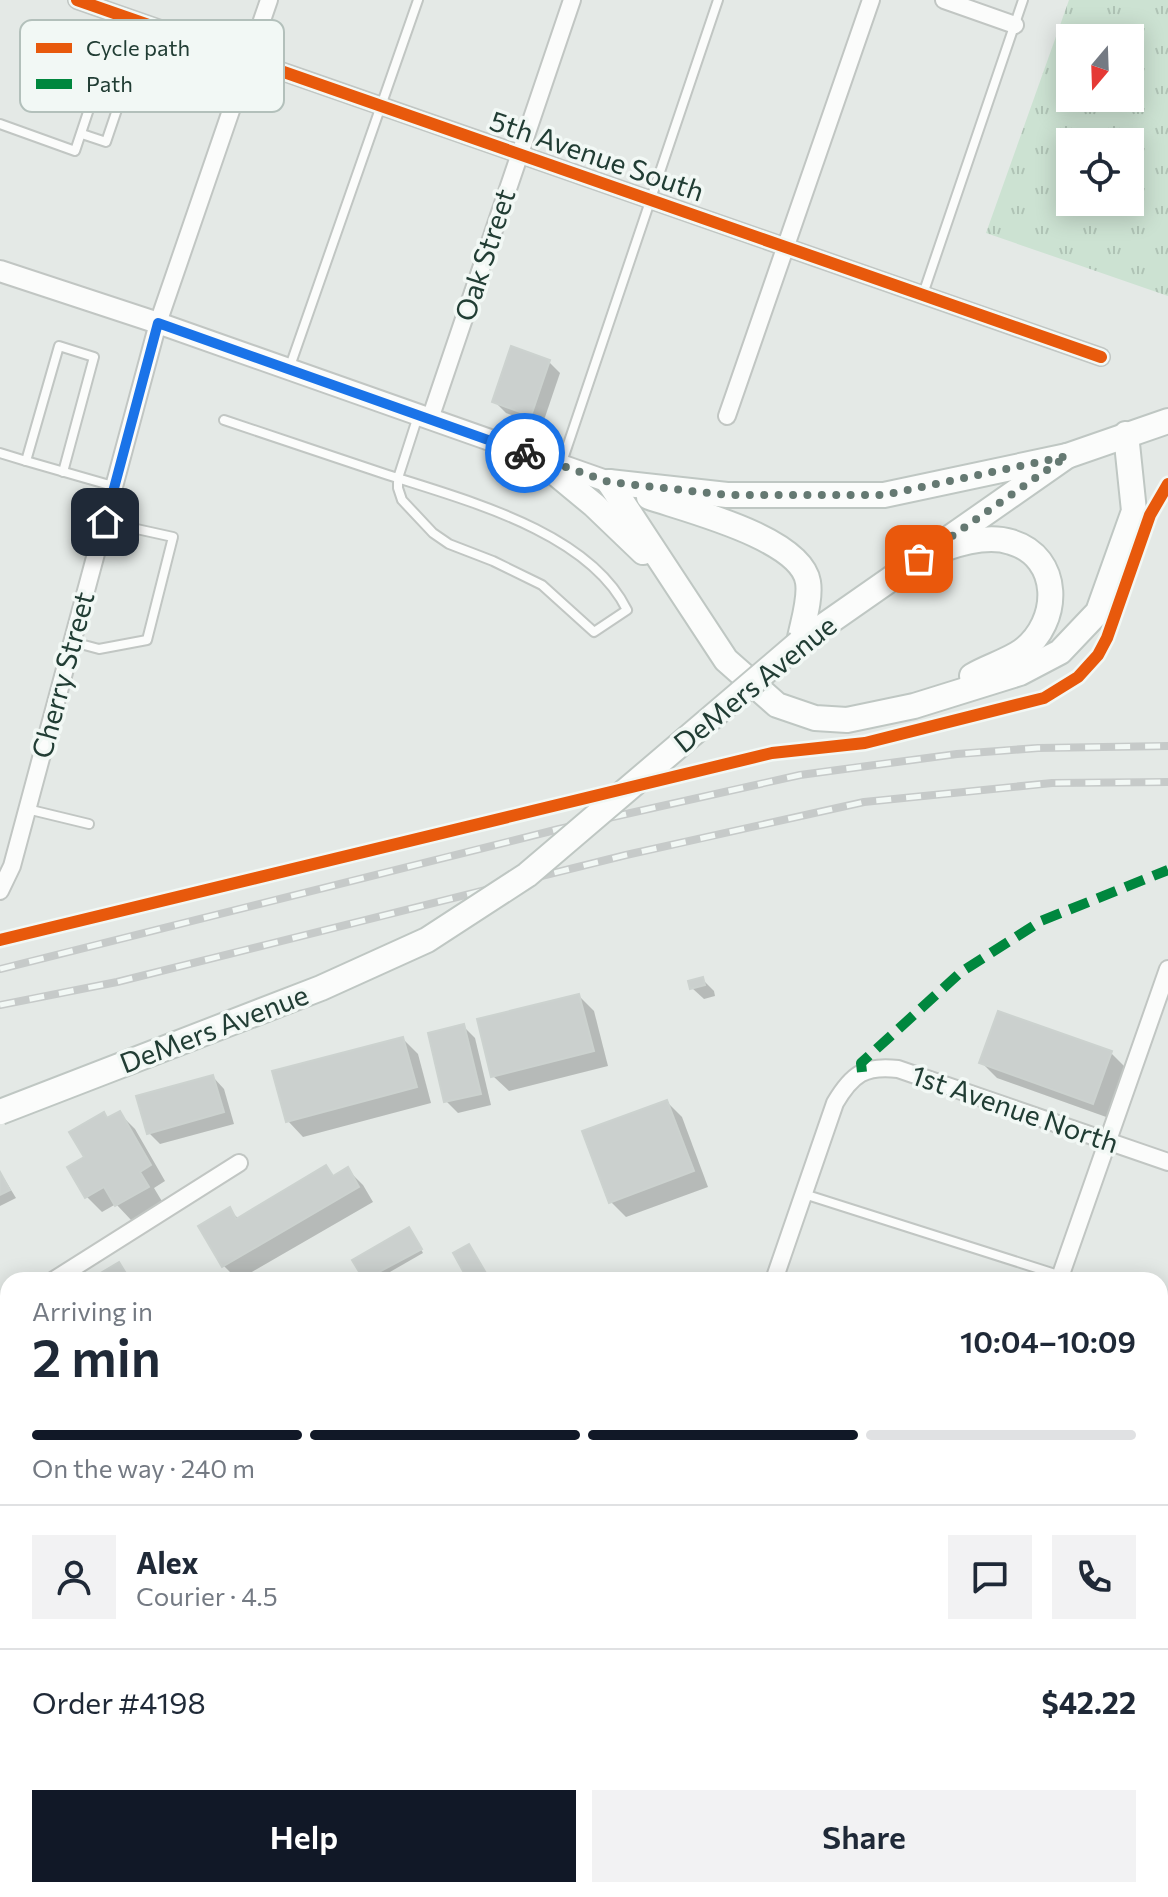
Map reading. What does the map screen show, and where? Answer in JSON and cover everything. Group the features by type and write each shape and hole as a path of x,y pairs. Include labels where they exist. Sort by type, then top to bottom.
{"main road":[{"name":"DeMers Avenue","path":"0,1112 334,983 427,940 527,875 799,643 1067,456 1168,421"},
{"path":"609,482 726,660 777,705 815,718 847,720 914,706 1020,673 1060,652 1098,612 1134,511 1126,434"},
{"path":"609,482 727,495 884,495 1067,456"},
{"path":"536,457 636,544 683,595"},
{"path":"609,482 768,538 797,560 808,581 799,643"},
{"path":"914,706 1022,651 1041,630 1052,603 1050,579 1040,558 1011,542 987,540 961,543 919,559"}],"street":[{"name":"5th Avenue South","path":"77,0 132,20"},
{"name":"Cherry Street","path":"262,20 269,0"},
{"name":"Oak Street","path":"424,417 572,0"},
{"path":"727,416 871,0"},
{"path":"944,0 1015,25"},
{"name":"5th Avenue South","path":"284,72 1101,357"},
{"name":"Cherry Street","path":"0,891 12,866 158,323 230,112"},
{"path":"0,271 158,323 609,482"},
{"path":"1067,1272 1107,1141 1162,1004 1168,969"},
{"name":"1st Avenue North","path":"804,1194 835,1103 847,1083 862,1072 879,1067 898,1069 1168,1162"},
{"path":"67,1272 239,1163"},
{"path":"777,1272 804,1194"}],"lane":[{"path":"289,369 418,0"},
{"path":"561,465 718,0"},
{"path":"923,295 1023,0"},
{"path":"119,20 120,16"},
{"path":"0,124 75,151 88,112"},
{"path":"82,134 106,142 116,112"},
{"path":"26,461 59,346 94,357 63,472"},
{"path":"224,420 398,478 519,522 561,544 596,568 619,594 627,610 594,632 542,585 449,544 433,533 402,500 398,488 398,478 424,417"},
{"path":"0,453 114,486"},
{"path":"72,642 99,649 147,640 173,537 105,522"},
{"path":"27,809 89,824"},
{"path":"804,1194 1044,1272"}],"green space":[{"path":"1069,0 1168,0 1168,296 986,233 1056,36 1056,112 1144,112 1144,24 1060,24"}],"building":[{"path":"511,346 550,360 531,416 492,402"},
{"path":"703,977 705,985 690,989 688,981"},
{"path":"579,994 594,1051 491,1077 477,1019"},
{"path":"998,1011 1112,1051 1093,1104 979,1063"},
{"path":"464,1024 481,1094 444,1102 428,1033"},
{"path":"403,1037 417,1087 286,1122 272,1071"},
{"path":"213,1075 224,1112 147,1134 136,1096"},
{"path":"667,1100 694,1171 609,1203 582,1131"},
{"path":"120,1111 151,1165 140,1172 149,1187 115,1206 104,1187 85,1198 67,1167 84,1157 69,1132 104,1112 107,1118"},
{"path":"326,1165 333,1176 348,1167 359,1187 222,1267 198,1226 230,1207 236,1219"},
{"path":"0,1172 10,1190 0,1195"},
{"path":"409,1227 422,1249 379,1272 359,1272 352,1260"},
{"path":"469,1244 485,1272 464,1272 453,1253"},
{"path":"119,1262 125,1272 102,1272"}],"railway":[{"path":"0,969 559,829 800,775 957,754 1038,748 1168,746"},
{"path":"0,1005 117,982 626,855 864,802 1052,783 1168,782"}],"marked path":[{"path":"862,1072 861,1063 961,972 1041,921 1168,870"}],"cycle path":[{"path":"77,0 134,20"},
{"path":"284,72 1101,357"},
{"path":"0,940 772,753 865,743 1044,698 1078,677 1098,655 1107,638 1150,515 1168,484"}],"way so far":[{"path":"525,453 609,482 727,495 884,495 1067,456 919,559"}],"route":[{"path":"105,522 158,323 525,453"}]}
